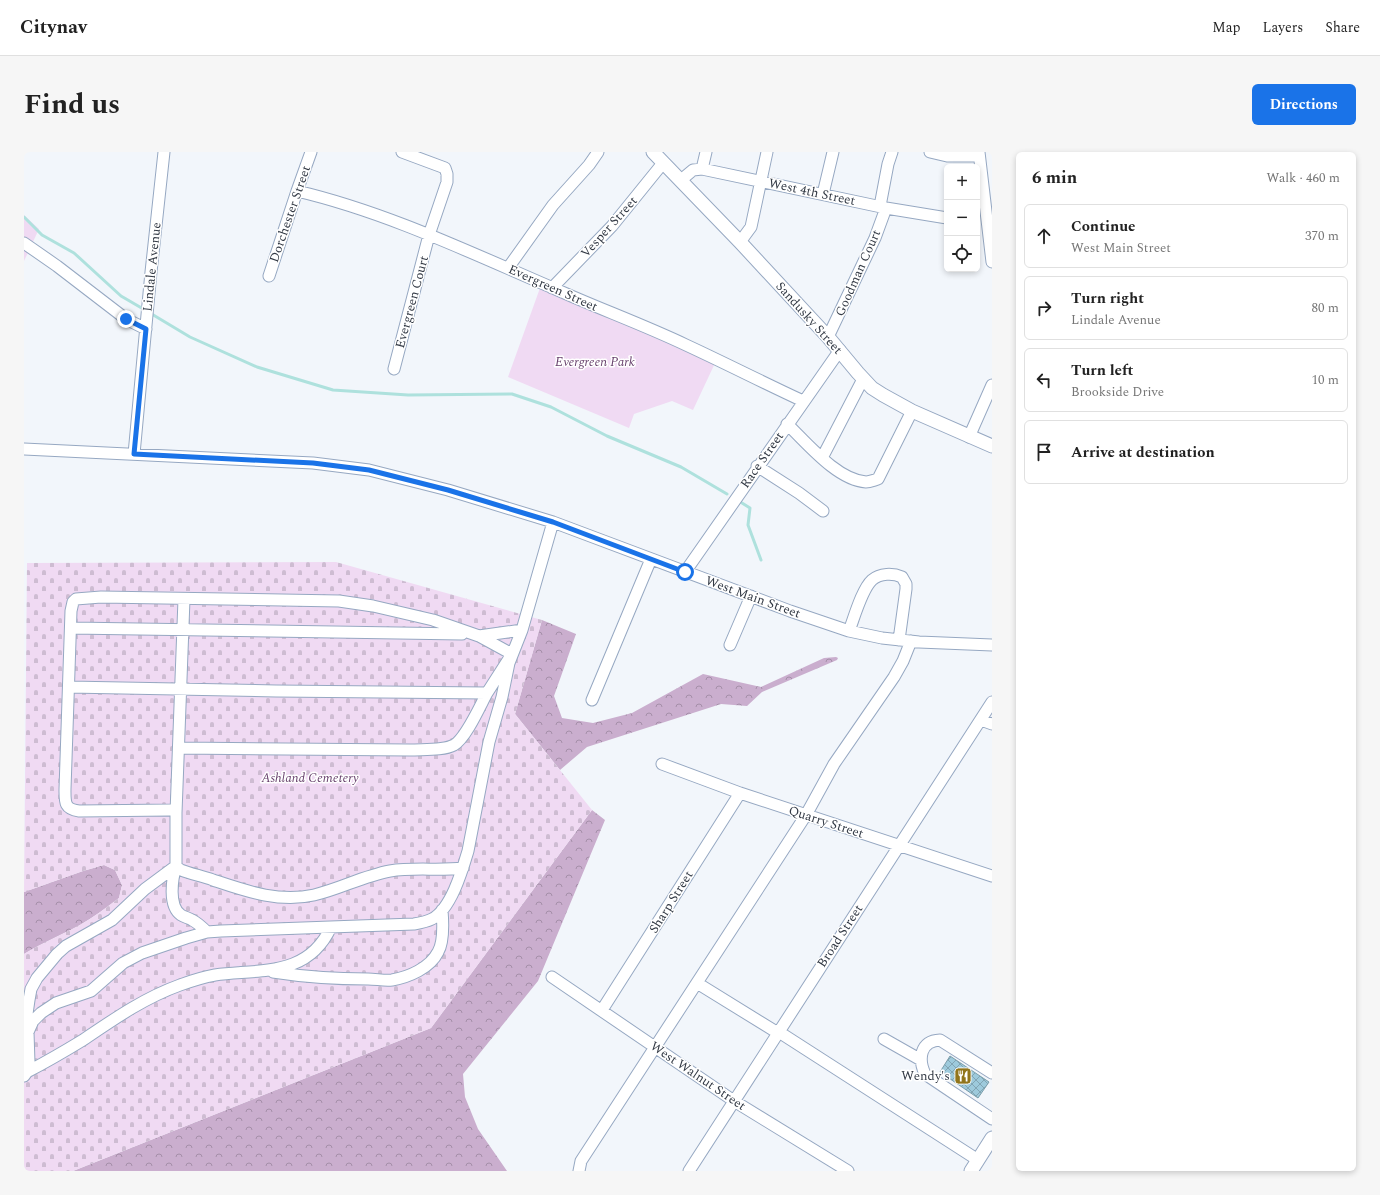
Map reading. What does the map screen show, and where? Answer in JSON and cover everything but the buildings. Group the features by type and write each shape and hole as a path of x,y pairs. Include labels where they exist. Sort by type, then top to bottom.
{"main road":[{"name":"Sandusky Street","path":"652,152 740,242 828,337 863,380 883,396 912,411 992,446"},
{"path":"974,1166 992,1138"}],"street":[{"name":"Lindale Avenue","path":"134,454 148,295 164,152"},
{"name":"Dorchester Street","path":"269,276 296,191 312,152"},
{"name":"Evergreen Court","path":"394,369 429,235 446,182 447,174 445,168 402,152"},
{"path":"508,268 553,206 589,165 598,152"},
{"path":"681,180 693,170 702,169 706,152"},
{"path":"740,242 751,227 768,152"},
{"path":"823,194 833,152"},
{"name":"Goodman Court","path":"828,337 875,238 883,207 888,164 892,152"},
{"path":"930,152 947,156 979,154 990,226 992,262"},
{"name":"Vesper Street","path":"552,288 612,226 663,163"},
{"name":"West 4th Street","path":"702,169 883,207 944,217"},
{"name":"Evergreen Street","path":"296,191 359,208 429,235 686,344 803,402"},
{"path":"980,224 990,226"},
{"path":"24,243 57,266 120,315 146,326"},
{"name":"Race Street","path":"685,572 840,350"},
{"path":"822,458 863,380"},
{"path":"970,437 992,385"},
{"path":"787,424 838,472 848,477 865,482 878,479 912,411"},
{"name":"West Main Street","path":"24,449 313,463 369,470 448,490 553,522 848,631 899,640 992,645"},
{"path":"758,466 799,493 823,512"},
{"path":"28,1032 33,1021 63,1000 91,991 113,971 131,959 168,943 207,932 243,929 414,924 430,920 442,910 446,905 463,868 472,836 489,742 502,697 509,663 522,630 553,522"},
{"path":"592,700 651,559"},
{"path":"848,631 863,596 872,580 882,574 892,574 902,577 906,584 899,640"},
{"path":"730,645 751,596"},
{"path":"176,813 174,810 79,811 73,810 67,806 65,802 72,605 76,599 101,597 350,602 433,620 476,635 512,654"},
{"path":"184,599 182,689 176,813 176,866 174,874 173,899 175,908 182,916 193,920 207,932"},
{"path":"71,628 476,635 522,630"},
{"path":"578,1171 581,1161 806,815 834,764 894,677 903,661 911,641"},
{"path":"179,748 410,750 447,747 454,745 463,736 487,693 512,654"},
{"path":"69,687 487,693"},
{"name":"Broad Street","path":"689,1171 992,702"},
{"path":"981,720 992,724"},
{"name":"Quarry Street","path":"662,764 740,793 992,876"},
{"name":"Sharp Street","path":"602,1010 740,793"},
{"path":"176,866 181,870 241,889 266,895 289,898 309,896 328,891 365,877 391,871 418,868 463,868"},
{"path":"26,1074 29,1063 26,1002 37,978 56,954 80,937 92,932 112,920 145,888 176,866"},
{"path":"269,971 297,976 348,979 391,980 409,976 422,969 439,952 443,927 442,910"},
{"path":"26,1074 152,996 181,984 213,975 269,971 306,958 323,943 331,927"},
{"name":"West Walnut Street","path":"552,977 834,1167 848,1171"},
{"path":"697,983 778,1032 974,1166"},
{"path":"884,1039 921,1060"},
{"path":"992,1073 940,1040 934,1040 928,1043 922,1054 922,1067 925,1074 992,1119"}],"green space":[{"path":"24,215 39,229 24,261"},
{"name":"Evergreen Park","path":"540,288 716,361 693,410 672,401 634,414 629,428 508,377"},
{"name":"Ashland Cemetery","path":"336,562 542,620 515,714 592,810 431,1028 73,1171 24,1171 24,954 80,925 100,912 119,898 122,885 115,870 104,865 24,892 27,563"},
{"path":"542,620 576,634 554,696 562,718 593,723 632,713 703,674 761,687 824,658 838,658 837,660 762,692 747,706 721,704 587,747 560,770 515,714"},
{"path":"592,810 605,820 538,981 463,1074 465,1097 478,1129 507,1171 73,1171 431,1028"},
{"path":"104,865 115,870 122,885 119,898 80,925 24,954 24,892"}],"waterway":[{"path":"24,217 42,235 74,253 121,296 145,310"},
{"path":"150,313 190,337 257,367 333,390 408,395 512,394 551,407 607,436 681,467 727,494"},
{"path":"742,503 750,508 748,525 761,560"}],"place":[{"name":"Wendy's","path":"963,1076"}],"route":[{"path":"126,319 146,329 134,454 313,463 369,470 448,490 553,522 685,572"}]}
